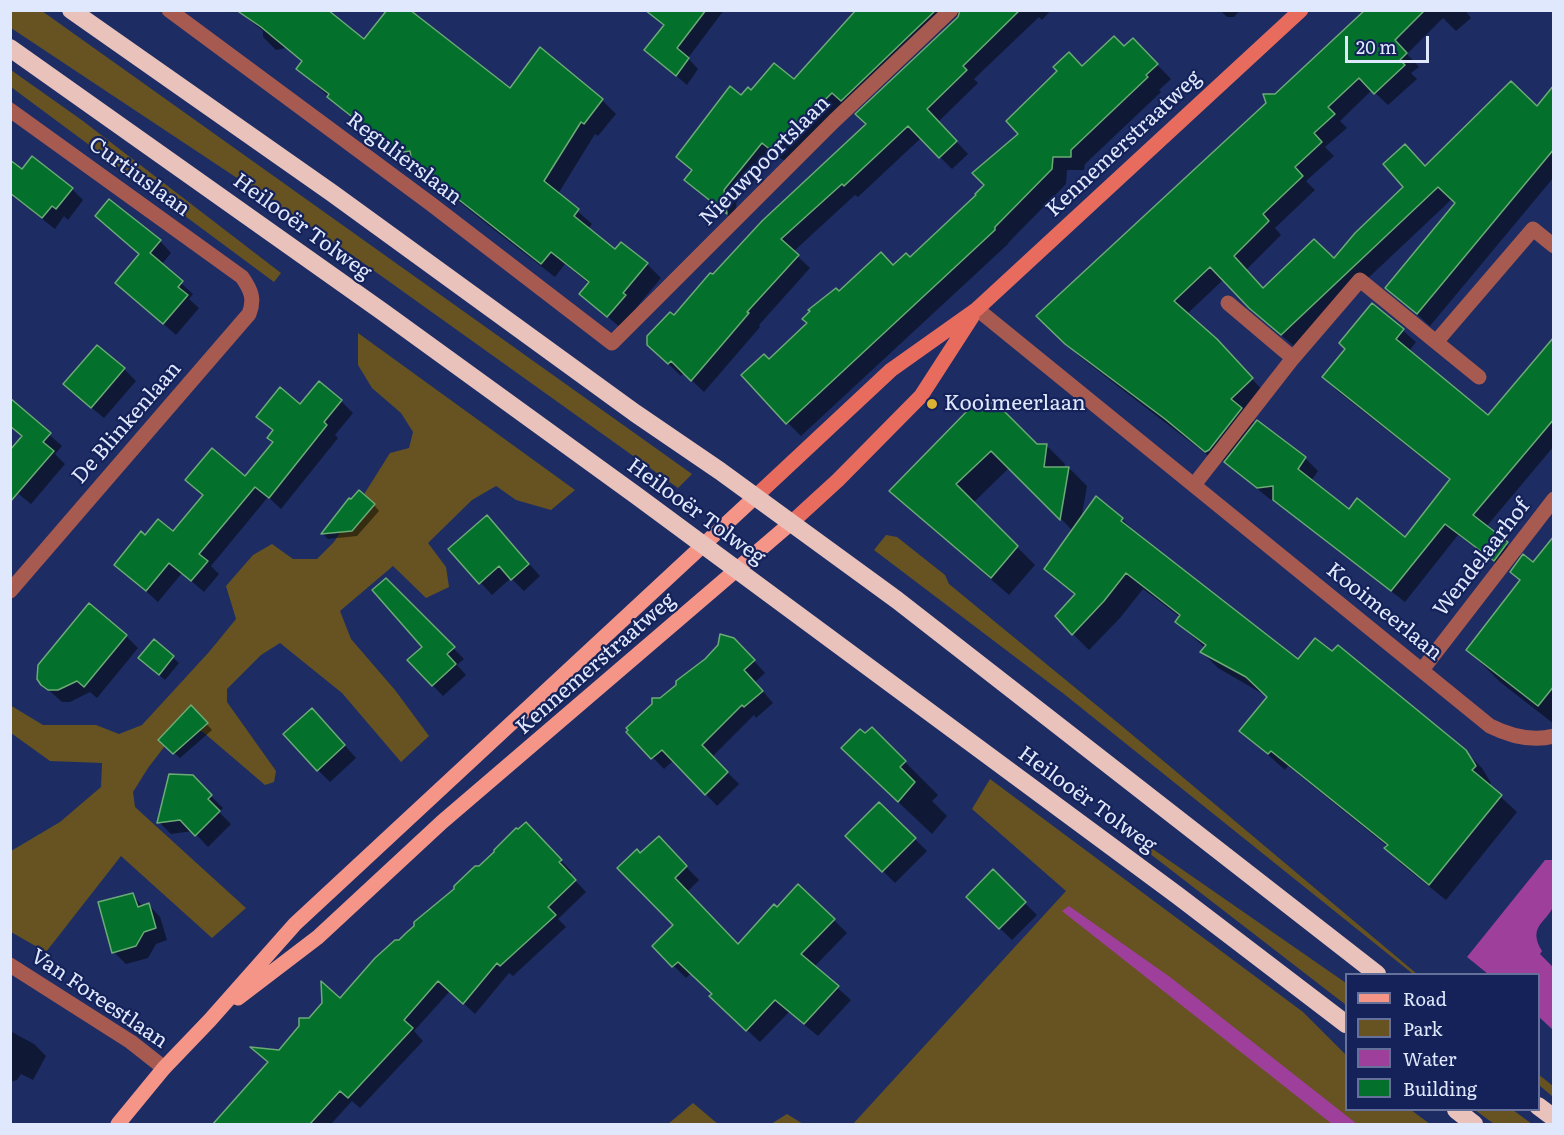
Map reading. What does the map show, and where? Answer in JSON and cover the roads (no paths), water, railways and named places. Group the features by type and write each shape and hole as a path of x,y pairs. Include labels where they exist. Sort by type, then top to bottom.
{"highway":[{"name":"Heilooër Tolweg","path":"71,10 322,186 897,600 1374,973"},
{"name":"Heilooër Tolweg","path":"10,48 374,305 703,545 1168,888 1345,1022"},
{"path":"1540,1107 1554,1118"},
{"path":"1457,1111 1474,1125"}],"main road":[{"name":"Kennemerstraatweg","path":"118,1125 164,1068 295,924 891,370 977,309 1301,10"},
{"name":"Kennemerstraatweg","path":"210,1020 318,937 442,822 737,570 838,480 921,396 977,309"}],"street":[{"name":"Regulierslaan","path":"169,10 612,343"},
{"name":"Nieuwpoortslaan","path":"612,343 826,130 951,10"},
{"name":"Curtiuslaan","path":"10,110 242,277"},
{"path":"1436,342 1533,229 1554,246"},
{"name":"De Blinkenlaan","path":"10,591 249,314 253,297 242,277"},
{"path":"1194,485 1293,358 1360,280 1479,377"},
{"path":"1228,303 1293,358"},
{"name":"Kooimeerlaan","path":"977,309 1490,726 1507,734 1529,738 1554,736"},
{"name":"Wendelaarhof","path":"1422,670 1554,499"},
{"name":"Van Foreestlaan","path":"10,965 131,1042 164,1068"}],"water":[{"path":"1545,860 1553,860 1554,904 1537,929 1536,935 1542,951 1540,954 1553,967 1553,1030 1540,1018 1540,973 1487,973 1467,957"},
{"path":"1069,906 1170,977 1357,1124 1332,1124 1062,911"}],"place":[{"name":"Kooimeerlaan","path":"932,404"}]}
